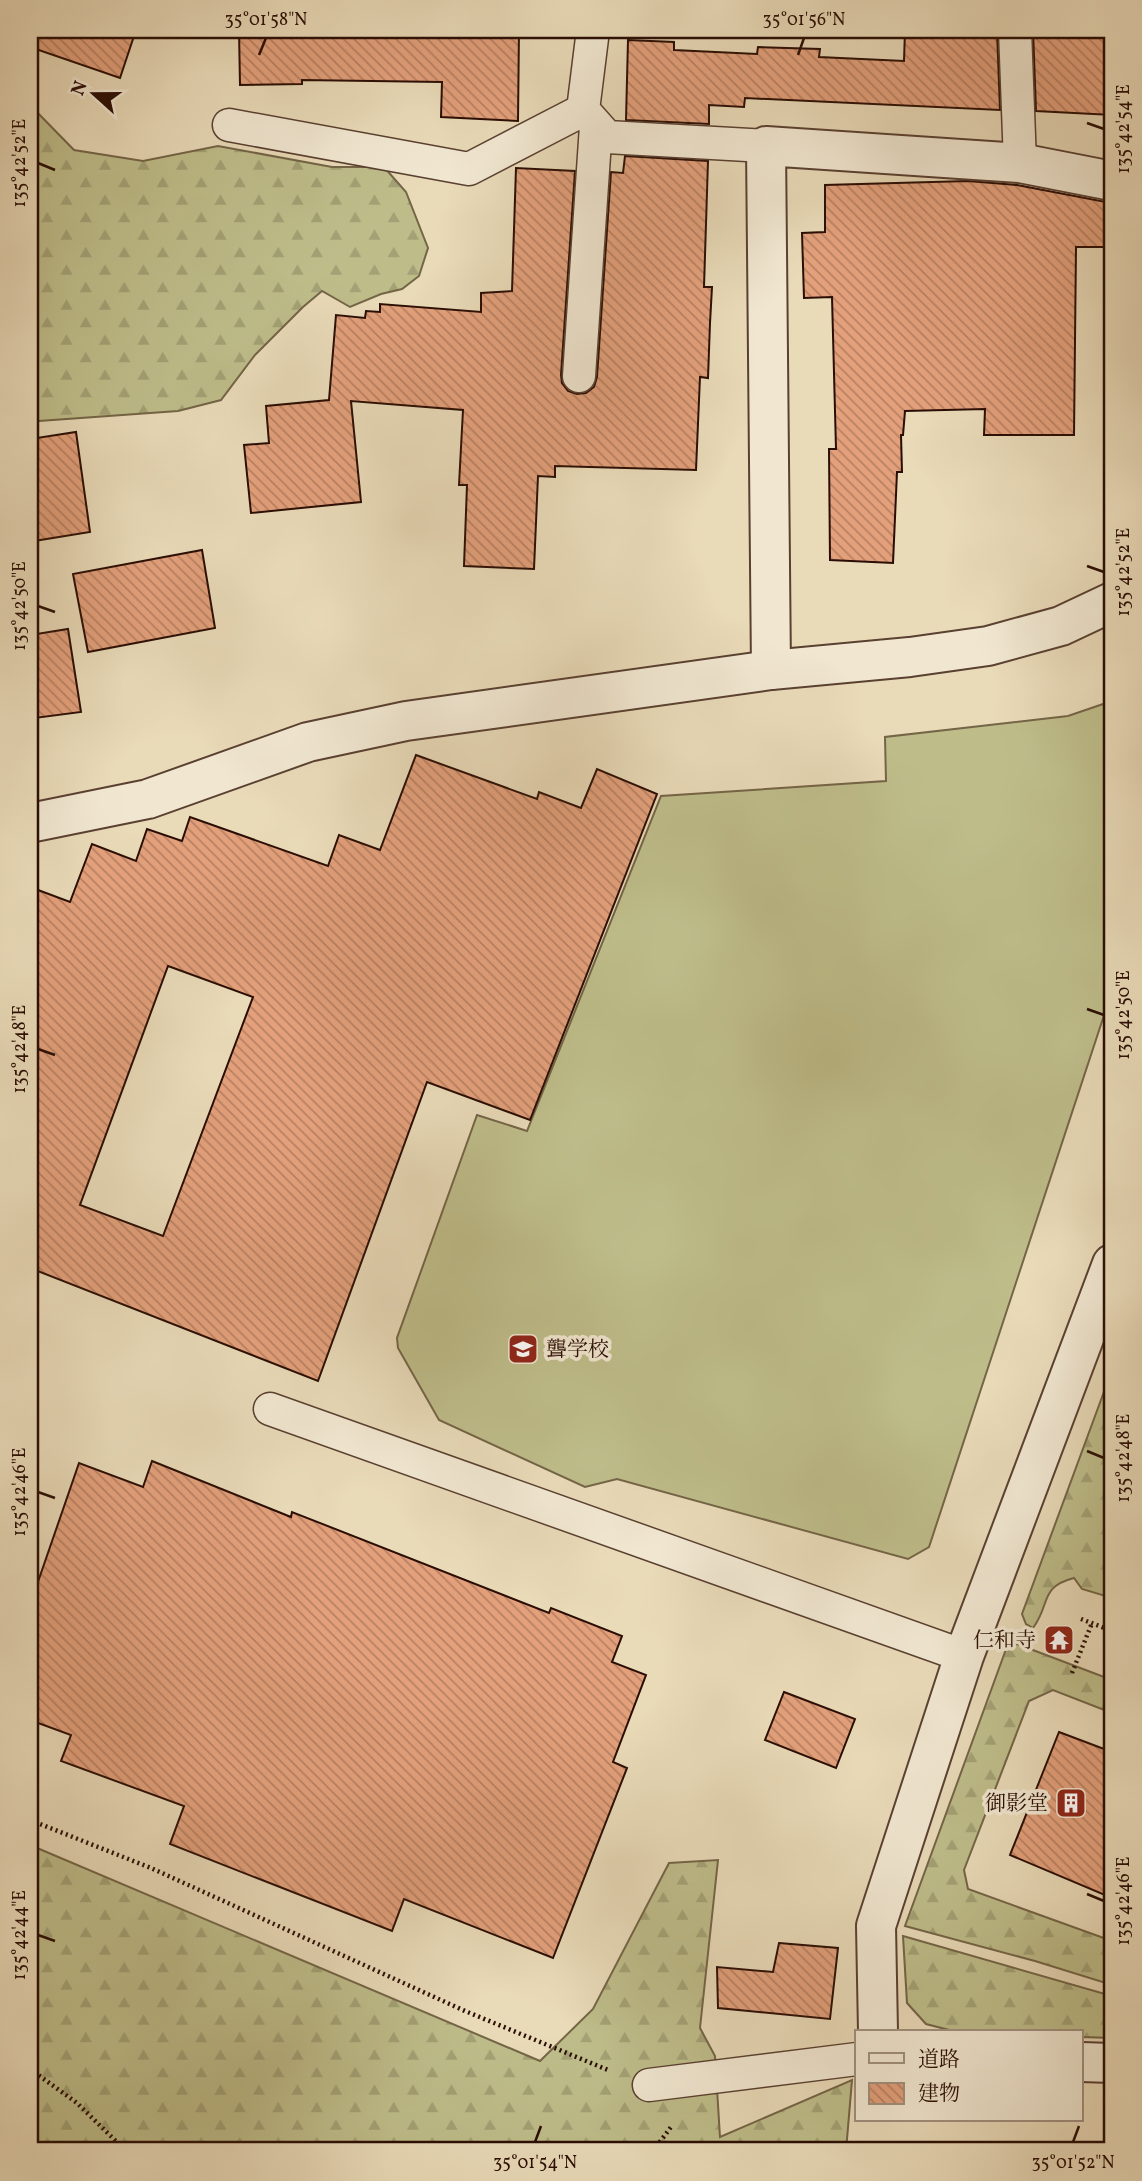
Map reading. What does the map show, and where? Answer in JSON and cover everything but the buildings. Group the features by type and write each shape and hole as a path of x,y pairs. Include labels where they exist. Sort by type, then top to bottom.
{"street":[{"path":"771,670 766,146 1020,163 1112,181"},
{"path":"30,823 148,799 308,742 405,721 771,670 910,657 988,646 1061,626 1112,602"},
{"path":"878,2030 877,1926 964,1656 1112,1264"},
{"path":"1082,2062 1112,2063"}],"lane":[{"path":"579,376 593,30"},
{"path":"1015,30 1020,163"},
{"path":"229,125 469,169 590,118"},
{"path":"590,118 607,137 766,146"},
{"path":"270,1409 964,1656"},
{"path":"649,2085 855,2059"}],"path":[{"path":"1081,1619 1112,1631"},
{"path":"1072,1673 1092,1623"},
{"path":"30,1820 151,1868 465,2011 649,2085"},
{"path":"30,2069 77,2103 125,2150 206,2144 223,2151"}],"green space":[{"path":"30,105 74,150 143,161 218,146 332,167 384,167 406,192 428,248 419,276 402,289 381,294 350,307 322,291 255,355 221,400 178,411 39,421 30,425"},
{"path":"1112,701 1112,991 929,1547 908,1559 617,1479 585,1487 439,1420 398,1348 397,1338 477,1115 527,1131 661,796 886,781 885,737 1068,716"},
{"path":"1112,1370 1112,1598 1082,1589 1074,1578 1063,1582 1050,1591 1033,1628 1026,1624 1022,1614"},
{"path":"1009,1641 1112,1680 1112,1713 1053,1690 1029,1701 964,1870 968,1889 1112,1941 1112,1985 905,1926"},
{"path":"30,1845 540,2061 593,2009 669,1863 718,1860 700,2028 715,2056 720,2137 852,2080 846,2151 30,2151"},
{"path":"903,1936 1112,1996 1112,2038 1082,2037 1082,2030 949,2030 926,2024 907,2003"}],"place":[{"name":"聾学校","path":"523,1349"},
{"name":"仁和寺","path":"1059,1640"},
{"name":"御影堂","path":"1071,1803"}]}
